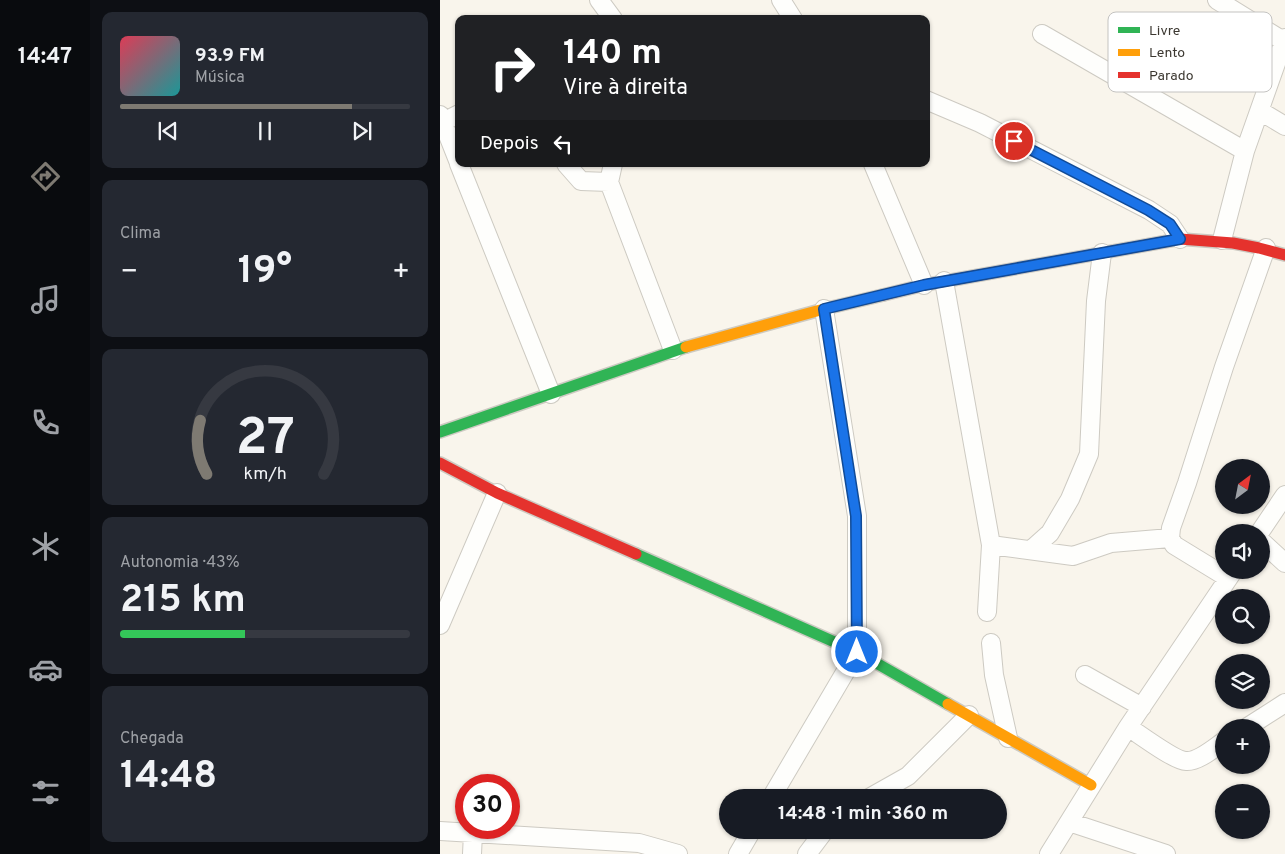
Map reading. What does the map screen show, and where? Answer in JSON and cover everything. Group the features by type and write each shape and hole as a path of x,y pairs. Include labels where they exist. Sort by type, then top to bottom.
{"street":[{"path":"599,0 610,15"},
{"path":"781,0 790,15"},
{"path":"1217,0 1237,12"},
{"path":"1272,32 1285,40 1272,77"},
{"path":"1042,34 1108,72"},
{"path":"1143,92 1245,151"},
{"path":"1222,240 1245,151 1267,92"},
{"path":"930,102 980,123 1148,210 1170,224 1180,239"},
{"path":"1260,111 1285,126"},
{"path":"455,115 441,119 455,154"},
{"path":"460,167 551,394"},
{"path":"569,167 581,181 608,182"},
{"path":"612,167 608,182 673,350"},
{"path":"874,167 924,285"},
{"path":"440,432 673,350 824,309 924,285 1180,239 1222,240 1266,248 1285,255"},
{"path":"1215,566 1174,545 1170,538 1171,528 1266,248"},
{"path":"1031,550 1050,533 1070,499 1089,454 1096,301 1102,253"},
{"path":"944,281 991,545 987,612"},
{"path":"777,789 857,652 856,516 824,309"},
{"path":"440,463 497,493 857,652 1091,785"},
{"path":"440,625 497,493"},
{"path":"1265,524 1285,495"},
{"path":"991,545 1073,556 1110,543 1170,538"},
{"path":"1270,549 1285,563"},
{"path":"1049,854 1128,727 1228,579"},
{"path":"991,643 994,675 1008,738"},
{"path":"1085,676 1142,707"},
{"path":"1260,719 1285,703"},
{"path":"885,789 908,776 968,715"},
{"path":"1128,727 1186,762 1198,758 1215,747"},
{"path":"1069,822 1166,854"},
{"path":"440,831 455,832"},
{"path":"520,836 639,843 678,854"},
{"path":"472,854 473,839"},
{"path":"738,854 747,839"},
{"path":"807,854 818,839"}],"traffic: fast":[{"path":"440,432 686,347"},
{"path":"636,554 857,652 948,704"}],"traffic: slow":[{"path":"686,347 824,309 883,295"},
{"path":"948,704 1091,785"}],"traffic: jam":[{"path":"883,295 924,285 1180,239 1233,243 1285,255"},
{"path":"440,463 497,493 636,554"}],"route":[{"path":"857,652 856,516 824,309 924,285 1180,239 1170,224 1148,210 1014,141"}]}
